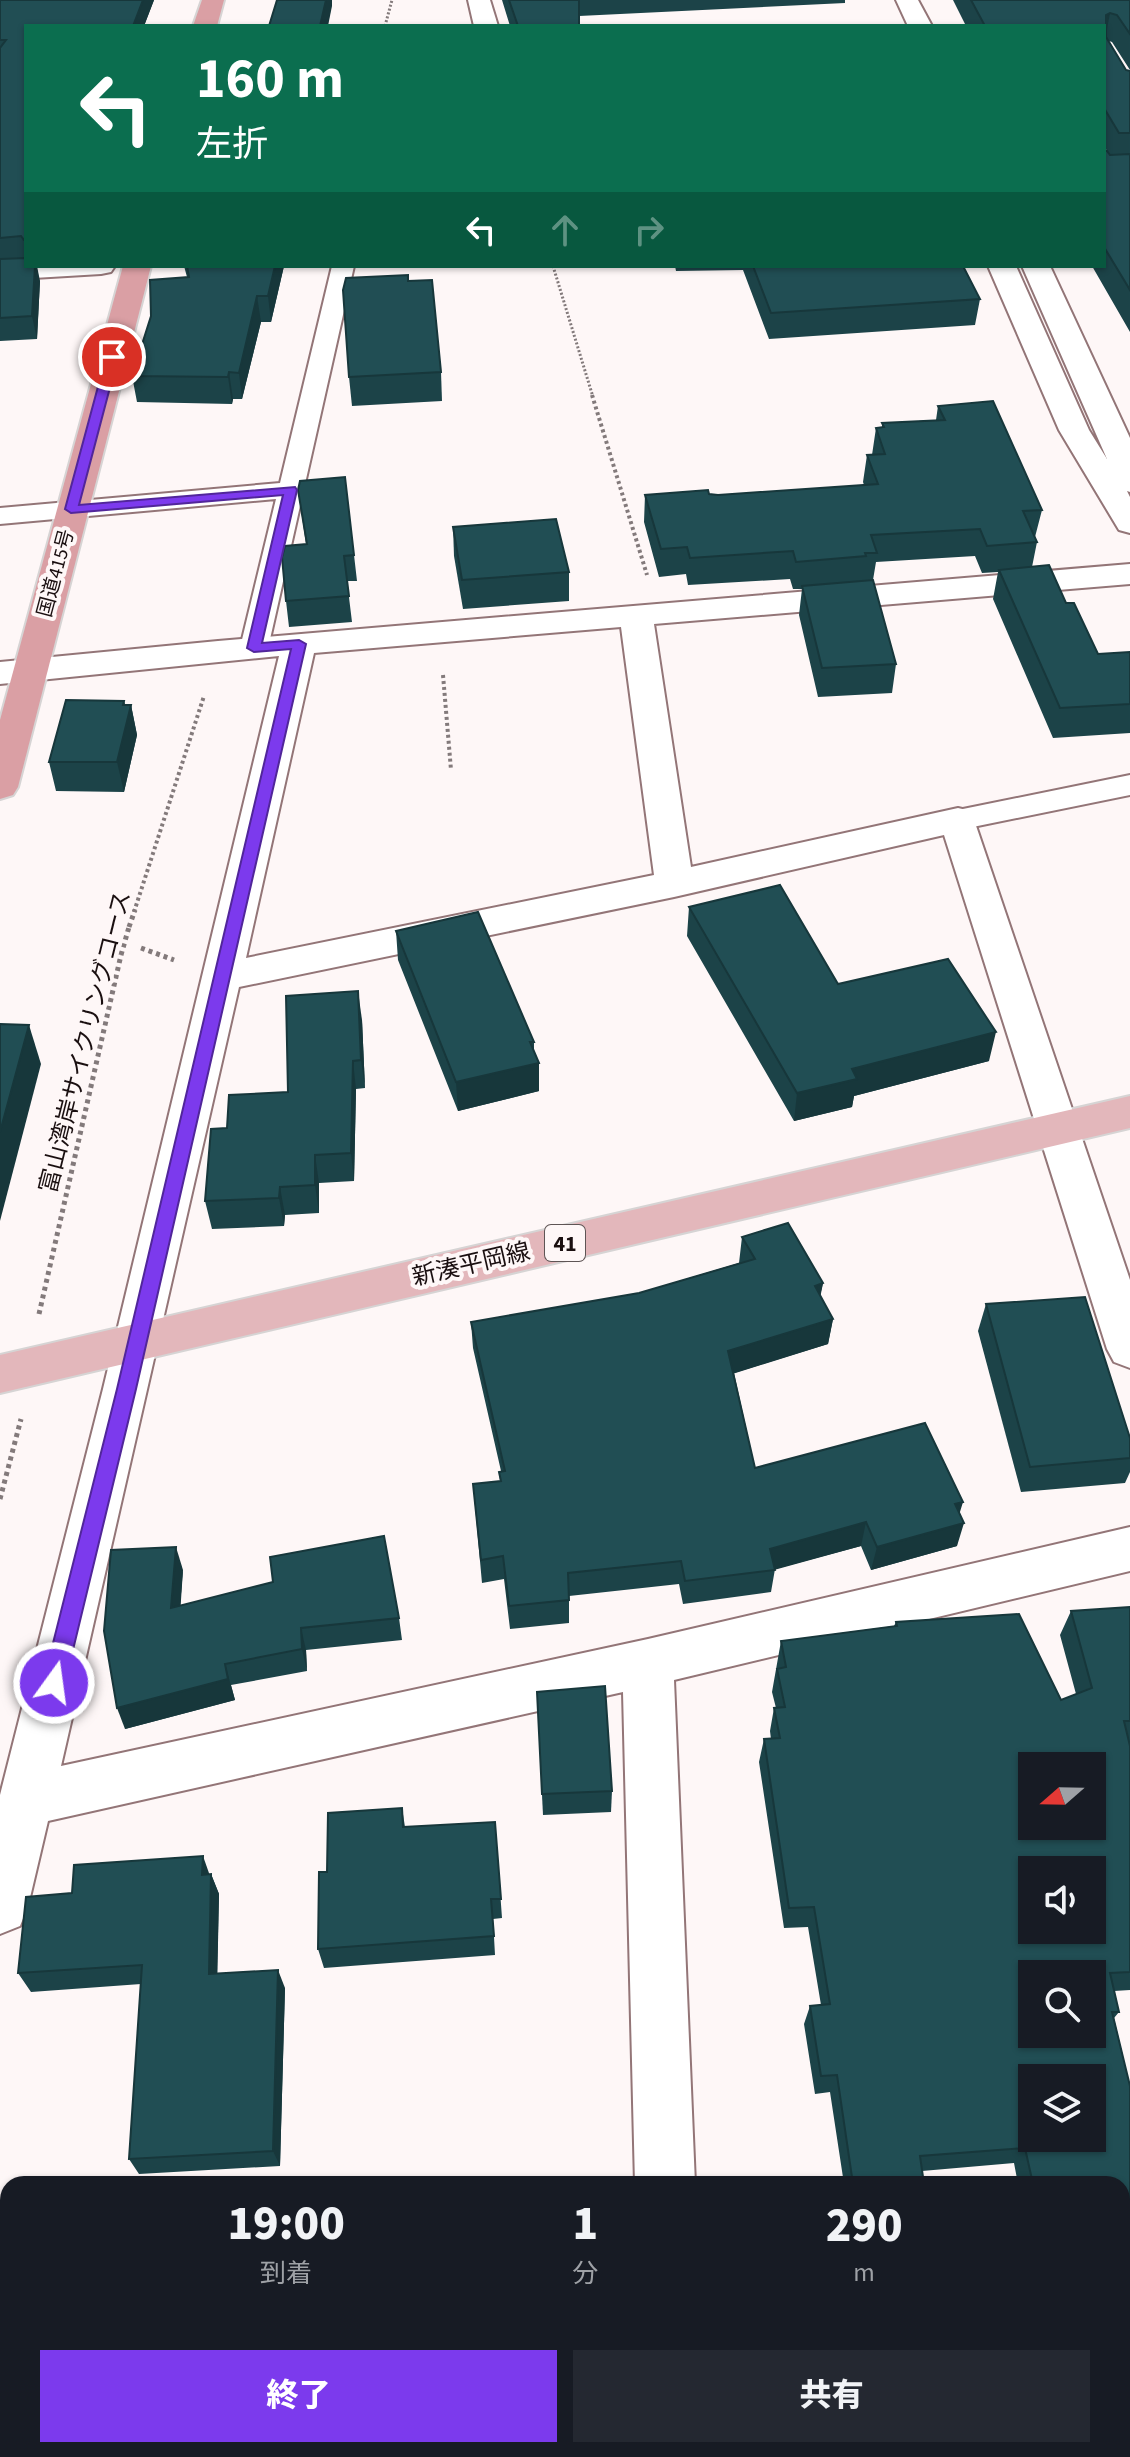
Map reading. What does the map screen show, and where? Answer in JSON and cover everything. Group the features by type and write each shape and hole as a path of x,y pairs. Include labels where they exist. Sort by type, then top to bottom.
{"highway":[{"path":"206,24 213,0"},
{"name":"国道415号","path":"0,787 15,670 71,509 136,268"}],"main road":[{"name":"新湊平岡線","path":"0,1374 1130,1112"}],"street":[{"path":"479,0 485,24"},
{"path":"907,0 919,24"},
{"path":"0,272 67,268"},
{"path":"1003,268 1074,430 1130,523"},
{"path":"1037,268 1116,441 1130,483"},
{"path":"15,670 1130,574"},
{"path":"647,615 674,884"},
{"path":"0,1906 137,1342 299,644"},
{"path":"221,977 674,884 958,820 1130,1349"},
{"path":"25,1800 648,1663 1130,1549"},
{"path":"648,1663 665,2176"}],"lane":[{"path":"254,648 343,268"},
{"path":"0,516 291,490"},
{"path":"958,820 1130,785"}],"path":[{"path":"386,24 392,0"},
{"path":"554,268 647,615"},
{"path":"440,632 451,770"},
{"name":"富山湾岸サイクリングコース","path":"37,1321 121,955 207,687"},
{"path":"141,948 158,954"},
{"path":"0,1499 22,1414"}],"building":[{"path":"0,0 143,0 134,24 24,24 24,240 21,236 0,238 0,48 6,40 0,40"},
{"path":"277,0 326,0 320,24 270,24"},
{"path":"509,0 579,0 579,24 517,24"},
{"path":"971,0 1130,0 1130,34 1117,15 1110,13 1106,15 1106,24 984,24"},
{"path":"1106,37 1126,70 1130,71 1130,133 1119,133 1106,111"},
{"path":"1106,151 1110,155 1130,154 1130,290 1106,250"},
{"path":"24,258 24,268 35,268 32,316 0,318 0,259"},
{"path":"187,268 275,268 268,296 257,296 239,373 229,372 228,377 132,376 151,316 150,280 189,277"},
{"path":"754,268 964,268 980,299 771,313"},
{"path":"408,275 408,281 432,280 441,372 349,377 343,290 346,278"},
{"path":"993,401 1042,510 1023,511 1037,542 987,546 980,529 871,535 877,553 796,562 793,551 690,558 687,547 661,549 645,495 708,490 709,494 718,495 878,484 867,455 885,454 876,428 884,427 882,423 945,420 938,406"},
{"path":"345,477 354,555 344,556 349,596 286,601 282,557 285,546 307,544 298,490 300,481"},
{"path":"556,519 569,572 462,580 453,527"},
{"path":"1049,565 1066,603 1074,603 1098,654 1130,652 1130,704 1060,708 999,570"},
{"path":"873,580 896,664 822,668 802,586"},
{"path":"66,700 124,701 123,705 131,705 117,762 49,762"},
{"path":"780,885 838,984 948,959 996,1032 852,1069 857,1079 797,1093 689,907"},
{"path":"478,912 534,1042 530,1042 539,1063 456,1082 396,931"},
{"path":"358,991 361,1060 353,1061 351,1153 315,1155 315,1185 280,1187 279,1198 205,1201 211,1129 227,1128 229,1095 288,1092 286,996"},
{"path":"0,1024 29,1025 0,1132"},
{"path":"788,1223 823,1283 815,1286 833,1319 728,1351 755,1468 925,1423 963,1502 955,1504 964,1523 877,1547 866,1522 770,1549 775,1570 685,1581 681,1561 568,1573 569,1600 509,1606 503,1556 481,1560 473,1484 501,1481 499,1472 505,1471 471,1322 639,1293 755,1259 742,1237"},
{"path":"1085,1297 1130,1438 1130,1458 1030,1467 986,1304"},
{"path":"384,1536 399,1618 301,1628 302,1649 225,1664 228,1679 117,1708 104,1631 111,1550 176,1547 171,1608 273,1582 270,1557"},
{"path":"1130,1607 1130,1721 1124,1721 1130,1746 1130,1972 1110,1973 1119,2012 1112,2012 1130,2086 1130,2176 1031,2176 1026,2152 1106,2152 1106,2064 1018,2064 1018,2149 920,2156 923,2176 852,2176 837,2075 821,2076 810,2006 830,2004 814,1907 789,1908 764,1739 780,1738 774,1708 785,1707 777,1669 786,1667 781,1641 897,1626 896,1622 1019,1614 1061,1700 1092,1688 1071,1611"},
{"path":"605,1686 612,1791 542,1794 537,1692"},
{"path":"402,1808 403,1827 495,1822 501,1899 491,1899 494,1936 318,1949 319,1872 327,1872 328,1813"},
{"path":"203,1856 202,1875 211,1874 209,1974 278,1970 273,2151 129,2159 142,1965 18,1973 26,1897 72,1893 74,1865"}],"route":[{"path":"54,1683 126,1389 299,644 254,648 291,490 71,509 112,357"}]}
